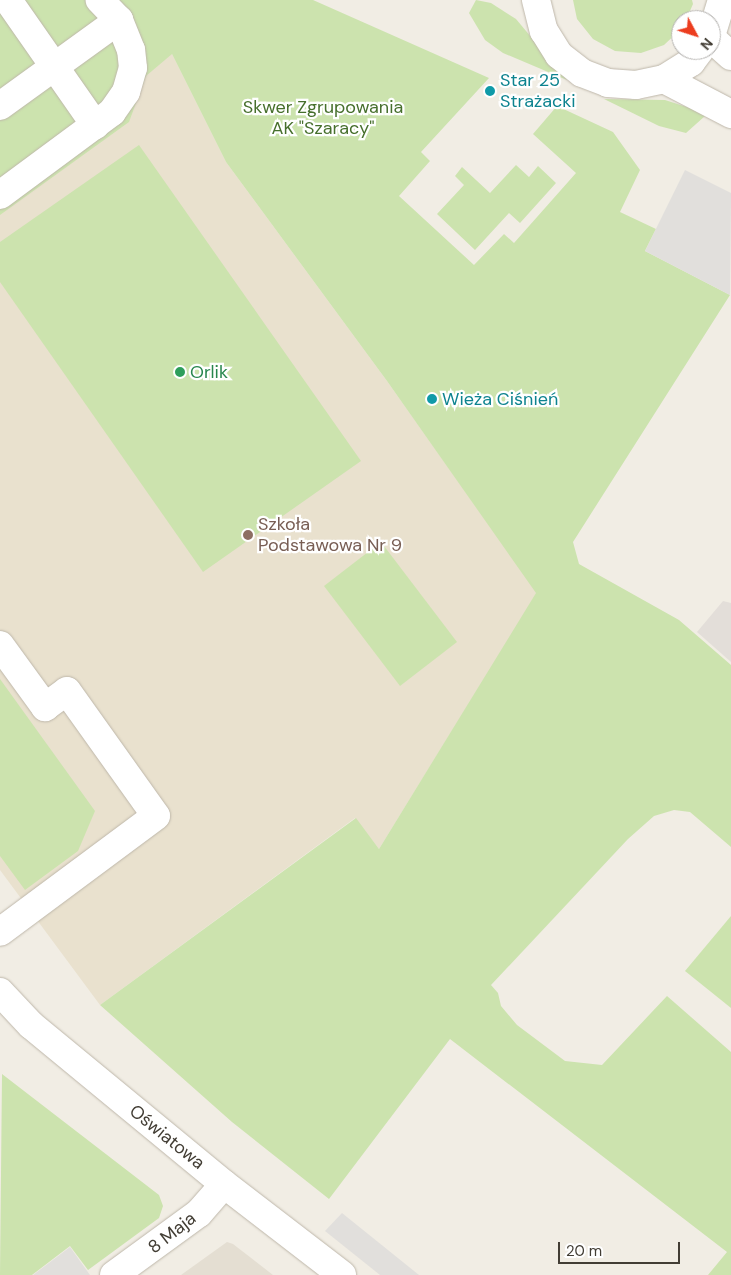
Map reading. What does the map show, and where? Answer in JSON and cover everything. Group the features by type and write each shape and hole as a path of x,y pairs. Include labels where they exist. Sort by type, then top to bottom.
{"street":[{"path":"0,195 112,112 126,92 133,68 131,50 119,20 100,0"},
{"path":"532,1 549,39 559,55 582,73 608,83 627,85 664,79 692,60"},
{"path":"8,4 95,125"},
{"path":"0,106 119,20"},
{"path":"721,46 731,56"},
{"path":"664,79 731,114"},
{"path":"0,645 45,707 67,691 156,816 0,932"},
{"name":"Oświatowa","path":"0,992 31,1025 224,1184 342,1275"},
{"name":"8 Maja","path":"114,1275 199,1213 224,1184"}],"shaded area":[{"name":"Szkoła Podstawowa Nr 9","path":"0,0 172,54 226,162 387,381 537,593 379,849 355,818 100,1005 0,870"},
{"path":"685,170 731,193 730,295 645,251"},
{"path":"723,601 731,603 731,662 697,632"},
{"path":"342,1213 419,1275 380,1275 325,1231"},
{"path":"227,1242 233,1244 273,1275 181,1275"},
{"path":"70,1247 90,1275 33,1275"}],"green space":[{"name":"Skwer Zgrupowania AK \"Szaracy\"","path":"0,0 313,0 489,78 421,152 430,161 399,196 474,265 504,234 514,243 576,173 533,134 557,106 613,132 640,170 620,212 656,229 645,251 730,295 573,542 579,564 679,620 731,665 731,847 690,812 674,810 654,816 628,839 491,985 498,993 501,1006 517,1025 565,1061 602,1065 667,996 731,1052 731,1275 708,1275 727,1252 450,1039 329,1199 232,1122 100,1005 356,818 379,849 536,593 387,381 226,162 172,54 146,76 129,122 0,215"},
{"path":"476,0 491,3 516,19 567,80 503,53 485,40 469,13"},
{"path":"573,0 692,0 693,4 690,10 671,10 671,38 664,45 641,53 615,51 593,39 577,19"},
{"path":"604,99 665,100 696,110 705,116 686,133 659,126"},
{"name":"Orlik","path":"139,145 361,461 203,572 0,282 0,242"},
{"path":"516,165 529,177 538,166 556,183 520,223 509,213 475,250 437,214 464,185 455,176 462,167 490,193"},
{"path":"381,542 457,642 400,686 324,586"},
{"path":"0,679 95,811 78,851 25,890 0,856"},
{"path":"731,916 731,1008 685,971"},
{"path":"2,1074 159,1195 163,1206 159,1218 88,1270 70,1246 32,1275 0,1275"}],"place":[{"name":"Star 25 Strażacki","path":"490,91"},
{"name":"Orlik","path":"180,372"},
{"name":"Wieża Ciśnień","path":"432,399"},
{"name":"Szkoła Podstawowa Nr 9","path":"248,535"}]}
